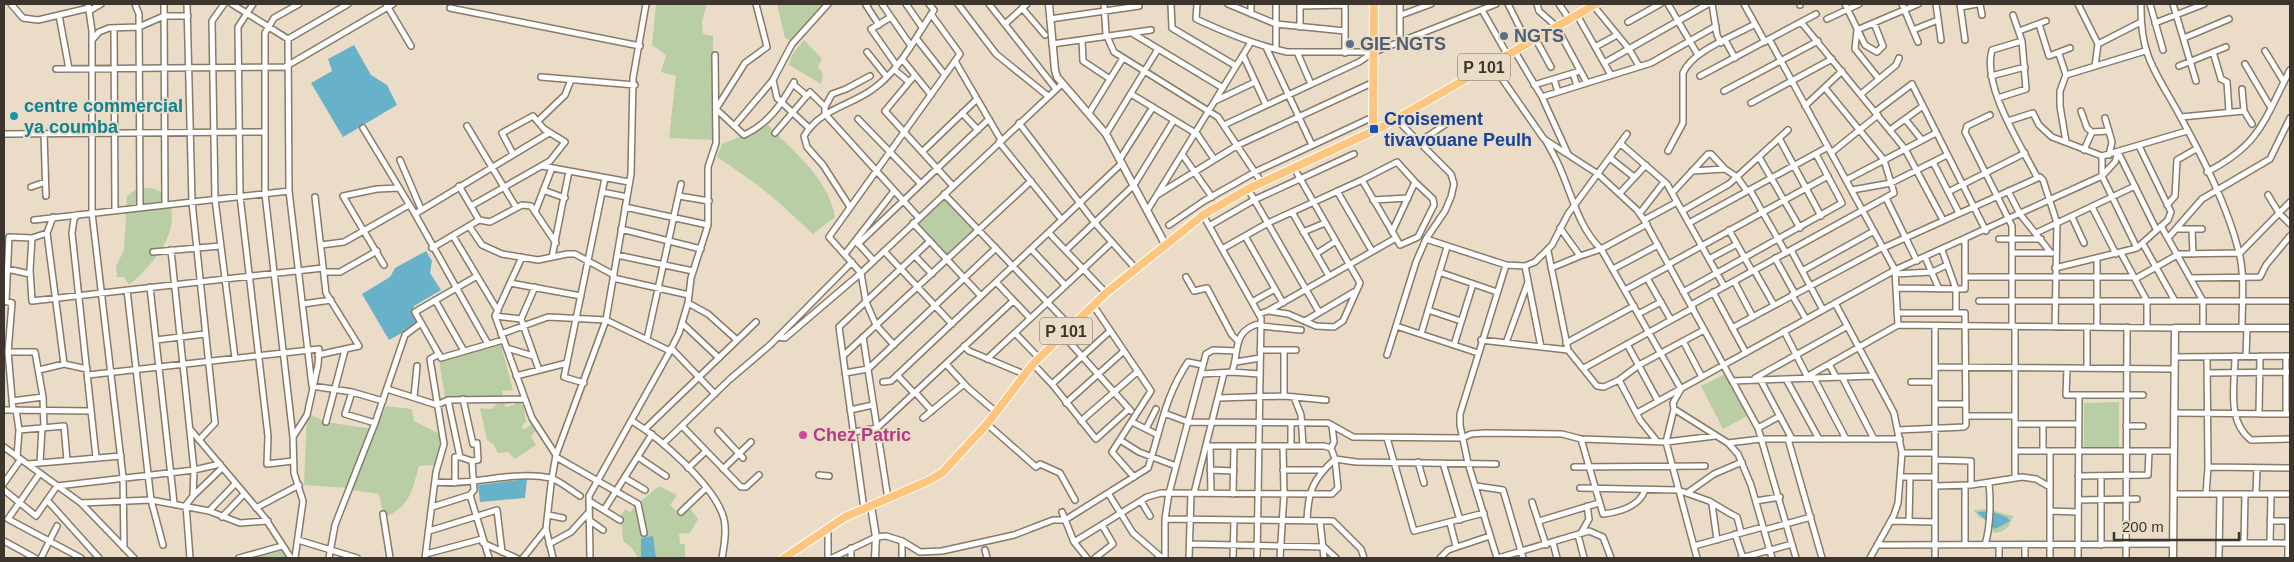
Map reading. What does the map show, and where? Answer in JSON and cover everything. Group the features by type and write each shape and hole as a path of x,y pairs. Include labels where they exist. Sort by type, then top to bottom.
{"main road":[{"path":"1373,131 1374,4"},
{"name":"P 101","path":"784,558 828,528 867,507 942,473 987,424 1024,374 1071,326 1135,268 1202,215 1248,189 1373,131 1594,4"}],"street":[{"path":"11,4 27,19 38,20 101,4"},
{"path":"135,4 139,14 140,208"},
{"path":"164,4 165,205"},
{"path":"188,4 192,202 215,423 199,440"},
{"path":"224,4 212,21 214,199 235,358"},
{"path":"232,4 288,39"},
{"path":"253,4 238,27 240,196 268,436 267,464 293,462"},
{"path":"295,558 303,506 299,485 294,475 293,437 265,194 265,33 274,18 299,4"},
{"path":"288,39 348,4"},
{"path":"553,558 546,529 552,479 556,456 606,320 630,182 635,85 633,78 646,4"},
{"path":"716,109 745,64 766,47 756,4"},
{"path":"734,126 773,80 792,44 828,4"},
{"path":"868,4 866,6 879,25"},
{"path":"882,4 911,46"},
{"path":"906,4 922,28"},
{"path":"850,207 823,165 807,147 804,140 809,128 825,114 872,90 896,68 934,10 930,4"},
{"path":"958,4 996,54 1048,96"},
{"path":"990,4 1059,86 1089,113 1106,134 1165,244"},
{"path":"1005,24 1027,4"},
{"path":"1049,4 1055,70 1059,86"},
{"path":"1104,4 1107,36 1114,52 1209,111 1224,124 1262,183"},
{"path":"1171,4 1172,28 1236,66"},
{"path":"1197,4 1196,19 1266,47 1297,52 1374,52"},
{"path":"1228,4 1276,24 1345,31"},
{"path":"1251,4 1251,14"},
{"path":"1276,4 1276,49"},
{"path":"1400,4 1400,42"},
{"path":"1401,15 1431,4"},
{"path":"1224,124 1359,62 1374,52 1494,4"},
{"path":"1508,4 1551,67"},
{"path":"1537,4 1540,11 1556,26 1587,83"},
{"path":"1559,4 1573,17 1611,75"},
{"path":"1594,4 1629,49 1639,66"},
{"path":"1628,22 1660,4"},
{"path":"1668,4 1698,55"},
{"path":"1604,63 1708,4"},
{"path":"1712,4 1716,26 1723,42 1735,58"},
{"path":"1744,4 1755,24 1781,60 1895,272 1898,325"},
{"path":"1845,4 1865,45 1877,52 1883,46 1874,23"},
{"path":"1827,19 1859,4"},
{"path":"1857,30 1903,7 1918,4"},
{"path":"1936,4 1941,40"},
{"path":"1966,40 1960,5 1978,4 1982,15"},
{"path":"2078,4 2098,44 2095,66"},
{"path":"2142,4 2141,22 2145,51 2181,117 2216,189 2240,253 2246,356"},
{"path":"2150,4 2163,50"},
{"path":"2173,4 2196,81"},
{"path":"2155,23 2178,16 2204,4"},
{"path":"56,69 285,67 389,5 411,46"},
{"path":"1300,27 1300,5 1345,5 1344,53"},
{"path":"1050,19 1139,6"},
{"path":"1903,7 1918,42"},
{"path":"89,8 92,40 92,213 121,456 124,500 124,548"},
{"path":"450,8 640,46"},
{"path":"1022,8 1045,35"},
{"path":"1482,10 1542,97 1569,154"},
{"path":"894,345 876,325 866,302 861,273 828,237 960,54 931,14"},
{"path":"1700,76 1816,14"},
{"path":"59,15 69,69"},
{"path":"1998,98 2026,89 2022,41 2013,15"},
{"path":"92,40 99,32 114,28 139,27 164,16 188,16"},
{"path":"891,17 871,29 896,68 909,82"},
{"path":"2184,38 2229,19"},
{"path":"1913,30 1938,20"},
{"path":"2019,31 2046,21"},
{"path":"1801,22 1818,40 1905,149 1943,220"},
{"path":"2098,44 2141,22"},
{"path":"1668,151 1683,123 1684,74 1689,62 1698,55 1755,24"},
{"path":"2039,24 2049,56 2059,54 2070,48"},
{"path":"1542,97 1651,62 1716,26"},
{"path":"114,28 115,210"},
{"path":"1052,44 1151,30"},
{"path":"1857,30 1855,49 1879,79"},
{"path":"1132,32 1223,88"},
{"path":"1595,48 1618,35"},
{"path":"916,38 945,75"},
{"path":"288,39 288,191 312,386"},
{"path":"1082,40 1084,61 1110,79"},
{"path":"1724,90 1818,40"},
{"path":"2022,41 1992,50 1990,76 1992,85 1996,89 1998,98 2024,154 2037,177 2043,180 2057,223 2053,253 2055,268 2055,327"},
{"path":"1147,210 1251,42"},
{"path":"1266,47 1312,145"},
{"path":"2179,66 2226,47"},
{"path":"1106,134 1158,49"},
{"path":"2066,75 2145,51"},
{"path":"2265,51 2284,82"},
{"path":"867,52 887,77"},
{"path":"1297,52 1311,84"},
{"path":"2213,52 2221,80 2227,82 2229,112"},
{"path":"2059,54 2066,75 2060,91 2066,142"},
{"path":"590,558 589,496 671,349 682,323 688,303 693,271 708,226 708,167 716,143 715,55"},
{"path":"1243,55 1266,105"},
{"path":"1089,113 1123,58"},
{"path":"1861,94 1896,65 1899,58"},
{"path":"902,59 931,95"},
{"path":"1751,103 1832,59"},
{"path":"955,61 1000,141 1062,220"},
{"path":"1491,63 1534,128 1546,140 1598,174 1620,193 1640,213 1646,222 1758,428 1780,497 1796,558"},
{"path":"2245,64 2272,108"},
{"path":"1990,76 2025,66"},
{"path":"2207,172 2231,159 2250,143 2259,132 2290,70"},
{"path":"1534,85 1580,71"},
{"path":"1806,106 1842,71"},
{"path":"1573,73 1577,86"},
{"path":"915,75 884,111 953,186"},
{"path":"824,107 832,94 870,76"},
{"path":"541,77 635,85"},
{"path":"864,79 872,90"},
{"path":"1554,79 1558,92"},
{"path":"539,120 565,96 571,80"},
{"path":"773,80 776,85 775,96 809,128"},
{"path":"1215,101 1255,82"},
{"path":"1156,195 1194,170 1238,145 1374,82"},
{"path":"716,109 744,135 760,128 782,103 793,83 807,96"},
{"path":"1831,153 1860,131 1876,113 1912,84 1986,231"},
{"path":"778,337 784,338 861,273 1059,86"},
{"path":"1584,368 1671,320 1713,292 1894,193 1884,160 1825,88"},
{"path":"2242,89 2244,111 2252,124"},
{"path":"774,132 810,92 824,107 825,114 919,218"},
{"path":"1131,94 1195,133 1214,159"},
{"path":"922,152 978,99"},
{"path":"1890,130 1923,106"},
{"path":"883,382 891,381 1080,203 1121,161 1153,108"},
{"path":"2081,111 2087,128 2092,132 2109,132"},
{"path":"2181,117 2244,111"},
{"path":"962,113 978,130"},
{"path":"2008,121 2033,113 2039,124 2052,137 2102,156 2187,131"},
{"path":"1990,115 1965,128 2012,226 2015,478"},
{"path":"471,206 550,161 565,142 549,133 539,120 533,116 502,133 513,154"},
{"path":"1169,225 1255,172 1373,117"},
{"path":"1387,355 1416,262 1426,239 1445,211 1454,182 1451,174 1395,118"},
{"path":"2105,118 2112,142 2109,155"},
{"path":"858,119 921,184"},
{"path":"1905,119 1922,140"},
{"path":"845,254 989,120"},
{"path":"1066,250 1134,185 1174,120"},
{"path":"2168,238 2202,198 2270,159 2290,121"},
{"path":"1019,123 1095,223 1135,268"},
{"path":"1419,142 1446,124"},
{"path":"467,126 516,207"},
{"path":"363,128 415,214 432,248 488,344"},
{"path":"1682,211 1729,184 1788,130"},
{"path":"4,134 265,132"},
{"path":"2084,150 2092,132"},
{"path":"415,214 421,208 549,133"},
{"path":"1846,180 1936,133"},
{"path":"44,134 46,196"},
{"path":"1426,239 1506,265 1524,266 1535,262 1548,251 1575,205 1627,134"},
{"path":"1779,138 1821,216"},
{"path":"1546,140 1591,237 1602,249 1681,389"},
{"path":"1621,144 1664,182 1724,286"},
{"path":"2055,268 2137,248 2158,227 2168,220 2171,212 2139,146"},
{"path":"1689,223 1828,147"},
{"path":"2167,205 2175,196 2177,160 2196,149"},
{"path":"1637,413 1835,303 1916,261 1986,231 2102,176 2115,162 2118,152"},
{"path":"2118,152 2134,186 2158,227 2168,238 2203,301 2203,328"},
{"path":"1182,154 1212,197"},
{"path":"1209,226 1254,200 1354,154"},
{"path":"1672,194 1709,154 1749,190 1778,240 1802,271 1823,310"},
{"path":"1684,292 1842,203 1816,154"},
{"path":"1852,190 1891,183 1947,154"},
{"path":"1948,192 2024,154"},
{"path":"2102,156 2102,176 2137,248"},
{"path":"1759,157 1800,228"},
{"path":"1610,158 1634,177"},
{"path":"400,160 421,208"},
{"path":"1222,249 1268,223 1362,180 1396,162 1433,199 1434,205 1418,237 1400,245 1362,180"},
{"path":"1933,162 1959,213"},
{"path":"1620,193 1646,165"},
{"path":"541,166 630,182"},
{"path":"535,212 552,168"},
{"path":"1268,311 1288,314 1316,326 1334,327 1340,325 1354,292 1360,283 1294,168"},
{"path":"1692,171 1726,169"},
{"path":"552,257 569,171"},
{"path":"1625,290 1828,176"},
{"path":"1732,328 1883,247 2037,177"},
{"path":"584,384 564,377 605,178"},
{"path":"843,356 1031,181"},
{"path":"31,187 45,182"},
{"path":"1392,232 1415,182"},
{"path":"1640,213 1664,182"},
{"path":"647,340 681,184"},
{"path":"459,186 479,220"},
{"path":"2036,233 2134,186"},
{"path":"384,265 343,196 377,189 399,188"},
{"path":"1248,189 1319,312"},
{"path":"543,190 565,198"},
{"path":"34,220 288,191"},
{"path":"857,242 894,191"},
{"path":"1337,191 1372,251"},
{"path":"2008,191 2020,214 2053,253"},
{"path":"602,192 627,197"},
{"path":"944,194 1071,326"},
{"path":"2268,195 2279,213 2290,224"},
{"path":"679,196 709,202"},
{"path":"316,197 326,293 359,346 318,355"},
{"path":"1373,200 1408,198"},
{"path":"1886,198 1916,261"},
{"path":"1551,268 1602,249 1677,202"},
{"path":"1965,277 2134,278 2176,254 2240,253 2290,202"},
{"path":"321,245 344,242 409,205"},
{"path":"432,248 479,220 490,222 522,205 531,206 556,243"},
{"path":"625,207 708,226"},
{"path":"2092,207 2147,301 2147,327"},
{"path":"1292,212 1329,276"},
{"path":"78,215 74,217 72,231 96,457"},
{"path":"1202,215 1260,314 1257,558"},
{"path":"53,217 47,233 64,364"},
{"path":"2072,217 2084,243"},
{"path":"914,223 981,296"},
{"path":"1303,232 1326,223"},
{"path":"469,226 482,245 502,254 538,260 575,254 614,276 689,295"},
{"path":"1560,228 1580,256"},
{"path":"2192,228 2193,254"},
{"path":"2176,229 2202,229"},
{"path":"621,230 701,249"},
{"path":"1729,230 1774,305"},
{"path":"1802,271 1874,231"},
{"path":"4,483 19,458 19,430 12,401 8,352 12,303 5,301 6,266 10,236 32,238 47,233"},
{"path":"1049,233 1106,293"},
{"path":"453,236 498,311"},
{"path":"1245,236 1283,302"},
{"path":"2190,278 2260,277 2266,265 2290,236"},
{"path":"32,238 30,274 32,301 299,270 340,272 376,252"},
{"path":"1260,314 1396,238"},
{"path":"1999,239 2041,240"},
{"path":"1896,288 1965,289 1965,240"},
{"path":"875,558 876,537 867,507 850,410 839,327 930,241"},
{"path":"1316,254 1336,241"},
{"path":"857,242 874,261"},
{"path":"987,359 1112,242"},
{"path":"1709,259 1737,244"},
{"path":"2143,244 2175,301"},
{"path":"1613,269 1658,245"},
{"path":"153,252 220,246"},
{"path":"1421,334 1447,247"},
{"path":"845,373 868,369 996,248"},
{"path":"1031,249 1066,285"},
{"path":"171,250 194,470 193,496"},
{"path":"1942,250 1956,289 1956,313"},
{"path":"1548,251 1568,350 1597,386 1600,387 1619,380 1639,365 1704,330"},
{"path":"884,252 952,324"},
{"path":"2012,253 2053,253"},
{"path":"617,255 693,271"},
{"path":"915,256 932,274"},
{"path":"522,257 495,316 532,418 556,456 638,504 644,533"},
{"path":"1925,257 1939,289"},
{"path":"1775,258 1806,319"},
{"path":"2097,259 2097,327"},
{"path":"663,444 778,337 852,262"},
{"path":"1506,265 1460,414 1462,438 1490,536 1498,558 1522,555 1553,542 1590,531 1603,537 1611,558"},
{"path":"1895,272 1932,272 1947,265"},
{"path":"6,266 30,274"},
{"path":"1524,266 1541,346"},
{"path":"1439,272 1497,292"},
{"path":"477,276 415,312 441,358 488,344 523,326 548,316 606,320 647,340 671,349 715,394"},
{"path":"1186,277 1194,290 1207,288 1232,335 1238,341"},
{"path":"1647,278 1671,320"},
{"path":"1734,281 1753,317"},
{"path":"996,282 1030,318"},
{"path":"1506,343 1528,282"},
{"path":"510,283 581,296"},
{"path":"1454,345 1474,284"},
{"path":"535,287 521,319 539,370"},
{"path":"150,288 174,503"},
{"path":"1252,302 1275,289"},
{"path":"127,290 150,500 163,545"},
{"path":"1305,321 1354,292"},
{"path":"1713,292 1746,353"},
{"path":"303,304 331,300"},
{"path":"435,300 464,351"},
{"path":"1979,300 2290,301"},
{"path":"854,432 877,428 1013,301"},
{"path":"1638,314 1661,302"},
{"path":"688,303 708,314 737,340"},
{"path":"1835,303 1846,327 1860,347 1894,413 1900,438 1902,453 1898,504 1870,558"},
{"path":"1093,305 1150,392 1112,452 1134,477"},
{"path":"1566,343 1634,306"},
{"path":"1428,310 1461,321"},
{"path":"1897,313 1965,313 1966,404 1964,427 1898,430"},
{"path":"495,316 521,319"},
{"path":"4,321 10,322"},
{"path":"645,429 756,322"},
{"path":"329,558 335,526 345,495 375,423 405,335 422,323"},
{"path":"682,323 719,358"},
{"path":"1232,372 1236,362 1238,341 1248,328 1261,325 1301,330"},
{"path":"1810,377 1829,364 1898,325 2290,328"},
{"path":"1396,326 1478,353"},
{"path":"1935,326 1935,558"},
{"path":"1752,380 1846,327"},
{"path":"2087,327 2087,368"},
{"path":"2126,558 2127,327"},
{"path":"2173,558 2175,328"},
{"path":"1052,384 1110,331"},
{"path":"1784,331 1846,439"},
{"path":"1015,333 1052,384 1096,439 1129,409"},
{"path":"156,340 205,334"},
{"path":"1063,334 1135,416"},
{"path":"863,337 888,499"},
{"path":"1482,340 1568,350"},
{"path":"1683,341 1702,377"},
{"path":"1628,344 1658,402"},
{"path":"964,346 969,351 1024,374"},
{"path":"507,348 534,356"},
{"path":"39,370 64,364 88,372 111,372 319,349 307,415 293,437"},
{"path":"326,422 345,350"},
{"path":"1164,558 1165,519 1169,493 1203,364 1210,350 1236,351"},
{"path":"1260,350 1296,350"},
{"path":"1284,350 1284,396"},
{"path":"1066,402 1124,351"},
{"path":"8,352 35,352 44,410 40,463"},
{"path":"439,354 430,359 436,405 444,444 435,482 429,531 429,556 482,541 516,558"},
{"path":"2235,356 2234,413 2246,436 2251,440 2290,439"},
{"path":"2259,414 2260,356"},
{"path":"2174,357 2288,356 2288,414 2174,413"},
{"path":"2206,494 2208,467 2207,357"},
{"path":"1236,362 1260,358"},
{"path":"832,558 876,537 886,536 902,541 920,552 942,551 1014,535 1053,520 1065,520 1148,468 1164,413 1178,378 1188,362 1203,364"},
{"path":"516,376 567,363"},
{"path":"946,364 964,384 996,412"},
{"path":"1829,364 1839,377 1874,439"},
{"path":"414,397 417,366"},
{"path":"1935,367 2174,369"},
{"path":"2067,368 2066,395 2143,395"},
{"path":"1081,421 1138,372"},
{"path":"1201,374 1232,372 1259,374"},
{"path":"2207,373 2288,372"},
{"path":"1190,558 1193,493 1208,446 1224,373"},
{"path":"897,375 932,411"},
{"path":"1732,381 1874,376"},
{"path":"1760,379 1790,439 1822,558"},
{"path":"1786,379 1819,439"},
{"path":"1619,380 1643,424 1656,440"},
{"path":"1911,382 1935,382"},
{"path":"923,418 964,384"},
{"path":"312,386 352,392 383,401"},
{"path":"387,389 436,405 448,400 524,399"},
{"path":"1681,389 1673,405 1674,409 1666,442 1697,558"},
{"path":"352,392 345,414 375,423"},
{"path":"2078,558 2079,395"},
{"path":"1219,398 1284,396 1326,400"},
{"path":"12,401 43,397"},
{"path":"1294,398 1301,415 1303,446"},
{"path":"456,483 455,457 472,462 478,460 477,443 473,444 463,399"},
{"path":"448,400 460,457"},
{"path":"1935,404 1966,404"},
{"path":"850,410 874,405"},
{"path":"1146,429 1156,409"},
{"path":"1674,409 1734,448 1742,462 1756,501 1772,558"},
{"path":"4,410 91,410"},
{"path":"1164,413 1188,422 1328,423 1353,437 1462,438 1471,434 1494,433 1562,434 1581,439 1656,440 1666,442 1715,436"},
{"path":"1758,428 1780,416"},
{"path":"1966,416 2015,416"},
{"path":"632,421 652,434 688,468 718,504 724,518 725,529 722,558"},
{"path":"1132,422 1158,435"},
{"path":"1291,423 1291,446"},
{"path":"987,424 1036,467 1040,464 1060,473 1075,500"},
{"path":"2015,424 2078,424"},
{"path":"2043,451 2044,424"},
{"path":"19,430 64,426 68,460"},
{"path":"682,426 744,488 759,475"},
{"path":"1074,542 1141,501 1162,493 1308,495 1335,492 1338,488 1335,459 1331,448 1334,442 1332,426"},
{"path":"2126,426 2143,426"},
{"path":"190,428 235,484 268,521 291,558"},
{"path":"718,431 741,455"},
{"path":"604,510 652,434"},
{"path":"1387,438 1414,531 1484,513"},
{"path":"1728,443 1761,439 1900,438"},
{"path":"1581,439 1603,514 1623,510 1641,500 1645,490"},
{"path":"1120,440 1139,452 1176,466"},
{"path":"723,469 741,455 751,442"},
{"path":"1208,446 1303,446 1331,448"},
{"path":"1208,446 1210,493"},
{"path":"1280,558 1284,494 1283,446"},
{"path":"4,447 81,504 134,558"},
{"path":"1234,447 1234,494"},
{"path":"688,468 706,451"},
{"path":"2015,451 2174,451"},
{"path":"2050,451 2050,558"},
{"path":"2078,476 2148,475 2149,451"},
{"path":"1902,453 1935,453"},
{"path":"28,464 121,456"},
{"path":"638,457 666,476"},
{"path":"1335,459 1356,462 1468,462 1496,464"},
{"path":"1307,521 1308,495 1324,470 1335,459"},
{"path":"1935,460 1971,461 1965,545"},
{"path":"432,507 470,495 474,490 472,462"},
{"path":"1418,462 1424,483"},
{"path":"1443,462 1460,520"},
{"path":"1687,494 1705,479 1742,462"},
{"path":"4,490 36,516 57,486 221,466"},
{"path":"190,558 186,505 221,466"},
{"path":"1574,466 1705,466"},
{"path":"2208,467 2290,468"},
{"path":"2256,494 2257,468"},
{"path":"1210,470 1234,471"},
{"path":"1283,470 1324,470"},
{"path":"40,473 8,519 81,558"},
{"path":"819,475 829,476"},
{"path":"2101,476 2101,545"},
{"path":"435,482 456,483 520,477 552,479 580,496"},
{"path":"1909,522 1910,477"},
{"path":"1901,478 1935,477"},
{"path":"625,478 645,490"},
{"path":"1935,486 1989,483 2015,478 2036,479 2050,486"},
{"path":"1985,545 1990,528 1991,504 1989,483"},
{"path":"209,511 235,484"},
{"path":"256,508 299,485"},
{"path":"1476,486 1503,490 1522,555"},
{"path":"681,512 706,488"},
{"path":"1580,488 1678,490 1737,517 1742,532"},
{"path":"222,516 244,494"},
{"path":"1108,494 1132,534 1164,558"},
{"path":"2174,494 2290,494"},
{"path":"2219,558 2220,494"},
{"path":"2244,494 2244,543"},
{"path":"2270,543 2271,494"},
{"path":"470,495 482,541 489,558"},
{"path":"1756,501 1780,497"},
{"path":"2078,500 2138,499"},
{"path":"47,500 99,558"},
{"path":"81,504 124,500 150,500 186,505 209,511 240,524 268,521"},
{"path":"589,501 620,520"},
{"path":"1141,501 1150,516"},
{"path":"1532,502 1546,545"},
{"path":"1539,521 1599,503"},
{"path":"1712,504 1718,540"},
{"path":"1584,558 1579,534 1589,519 1587,506"},
{"path":"429,531 496,510 502,552"},
{"path":"2050,511 2078,512"},
{"path":"550,544 571,532 589,512"},
{"path":"1062,512 1074,542 1087,558"},
{"path":"383,514 390,558 396,558"},
{"path":"548,515 563,518"},
{"path":"1694,546 1742,532 1786,524 1811,517"},
{"path":"1165,519 1330,520 1337,524 1362,548 1364,558"},
{"path":"589,520 604,530"},
{"path":"1233,558 1234,520"},
{"path":"1320,521 1324,558"},
{"path":"1890,521 1935,522"},
{"path":"2270,521 2289,521 2288,558"},
{"path":"1450,523 1456,546"},
{"path":"1095,558 1113,544 1102,525"},
{"path":"41,558 57,526"},
{"path":"828,528 828,558"},
{"path":"523,558 546,529"},
{"path":"1735,534 1742,558 1792,544"},
{"path":"1440,558 1448,550 1456,546 1490,536"},
{"path":"4,540 35,558"},
{"path":"298,540 357,558"},
{"path":"902,541 902,558"},
{"path":"1553,542 1557,558"},
{"path":"2219,543 2289,543"},
{"path":"1190,544 1324,547 1336,558"},
{"path":"1877,545 2126,546 2173,544"},
{"path":"1999,545 1999,558"},
{"path":"2025,545 2025,558"},
{"path":"239,558 282,546"},
{"path":"851,558 852,548"},
{"path":"985,550 987,558"}],"green space":[{"path":"656,4 707,4 702,22 703,34 713,36 713,140 669,138 676,76 661,72 666,55 652,45"},
{"path":"777,4 823,4 793,42 785,38"},
{"path":"804,40 822,59 818,66 823,74 821,84 789,65 792,55"},
{"path":"768,125 809,166 826,190 835,217 813,234 760,187 717,157 722,144"},
{"path":"138,188 155,189 165,196 172,212 171,224 163,247 147,268 129,285 124,277 117,277 116,266 124,250 127,196"},
{"path":"944,198 975,231 947,256 917,224"},
{"path":"500,341 513,390 502,391 505,407 514,405 517,399 524,407 526,421 521,428 525,429 535,422 539,427 531,436 536,445 515,459 508,452 498,453 494,445 487,440 480,408 491,409 502,399 445,397 439,359"},
{"path":"1727,373 1749,415 1723,429 1701,386"},
{"path":"2119,402 2119,447 2084,447 2084,403"},
{"path":"386,406 412,409 414,421 442,435 438,465 419,466 412,491 400,508 384,518 379,494 348,488 304,485 307,413 326,422 373,429 357,469"},
{"path":"659,486 677,495 670,505 677,511 685,502 698,519 690,533 679,534 680,544 685,544 685,558 638,558 631,547 623,541 622,526 617,522 625,509 631,512 635,504 631,501 634,498 640,502"},
{"path":"1988,509 2013,516 2007,528 1995,533 1988,528 1986,520 1979,517 1973,510"},
{"path":"284,548 288,558 246,558"}],"water":[{"path":"354,45 371,75 387,85 397,105 343,137 311,83 332,71 328,59"},
{"path":"426,251 432,261 430,273 441,290 414,306 412,312 418,324 389,340 362,294 390,277 395,268"},
{"path":"527,479 525,498 480,502 478,485"},
{"path":"1990,511 2007,517 2010,521 1995,529 1977,512"},
{"path":"653,536 656,558 641,558 641,538"}],"place":[{"name":"NGTS","path":"1504,36"},
{"name":"GIE NGTS","path":"1350,44"},
{"name":"centre commercial ya coumba","path":"14,116"},
{"name":"Croisement tivavouane Peulh","path":"1374,129"},
{"name":"Chez Patric","path":"803,435"}]}
